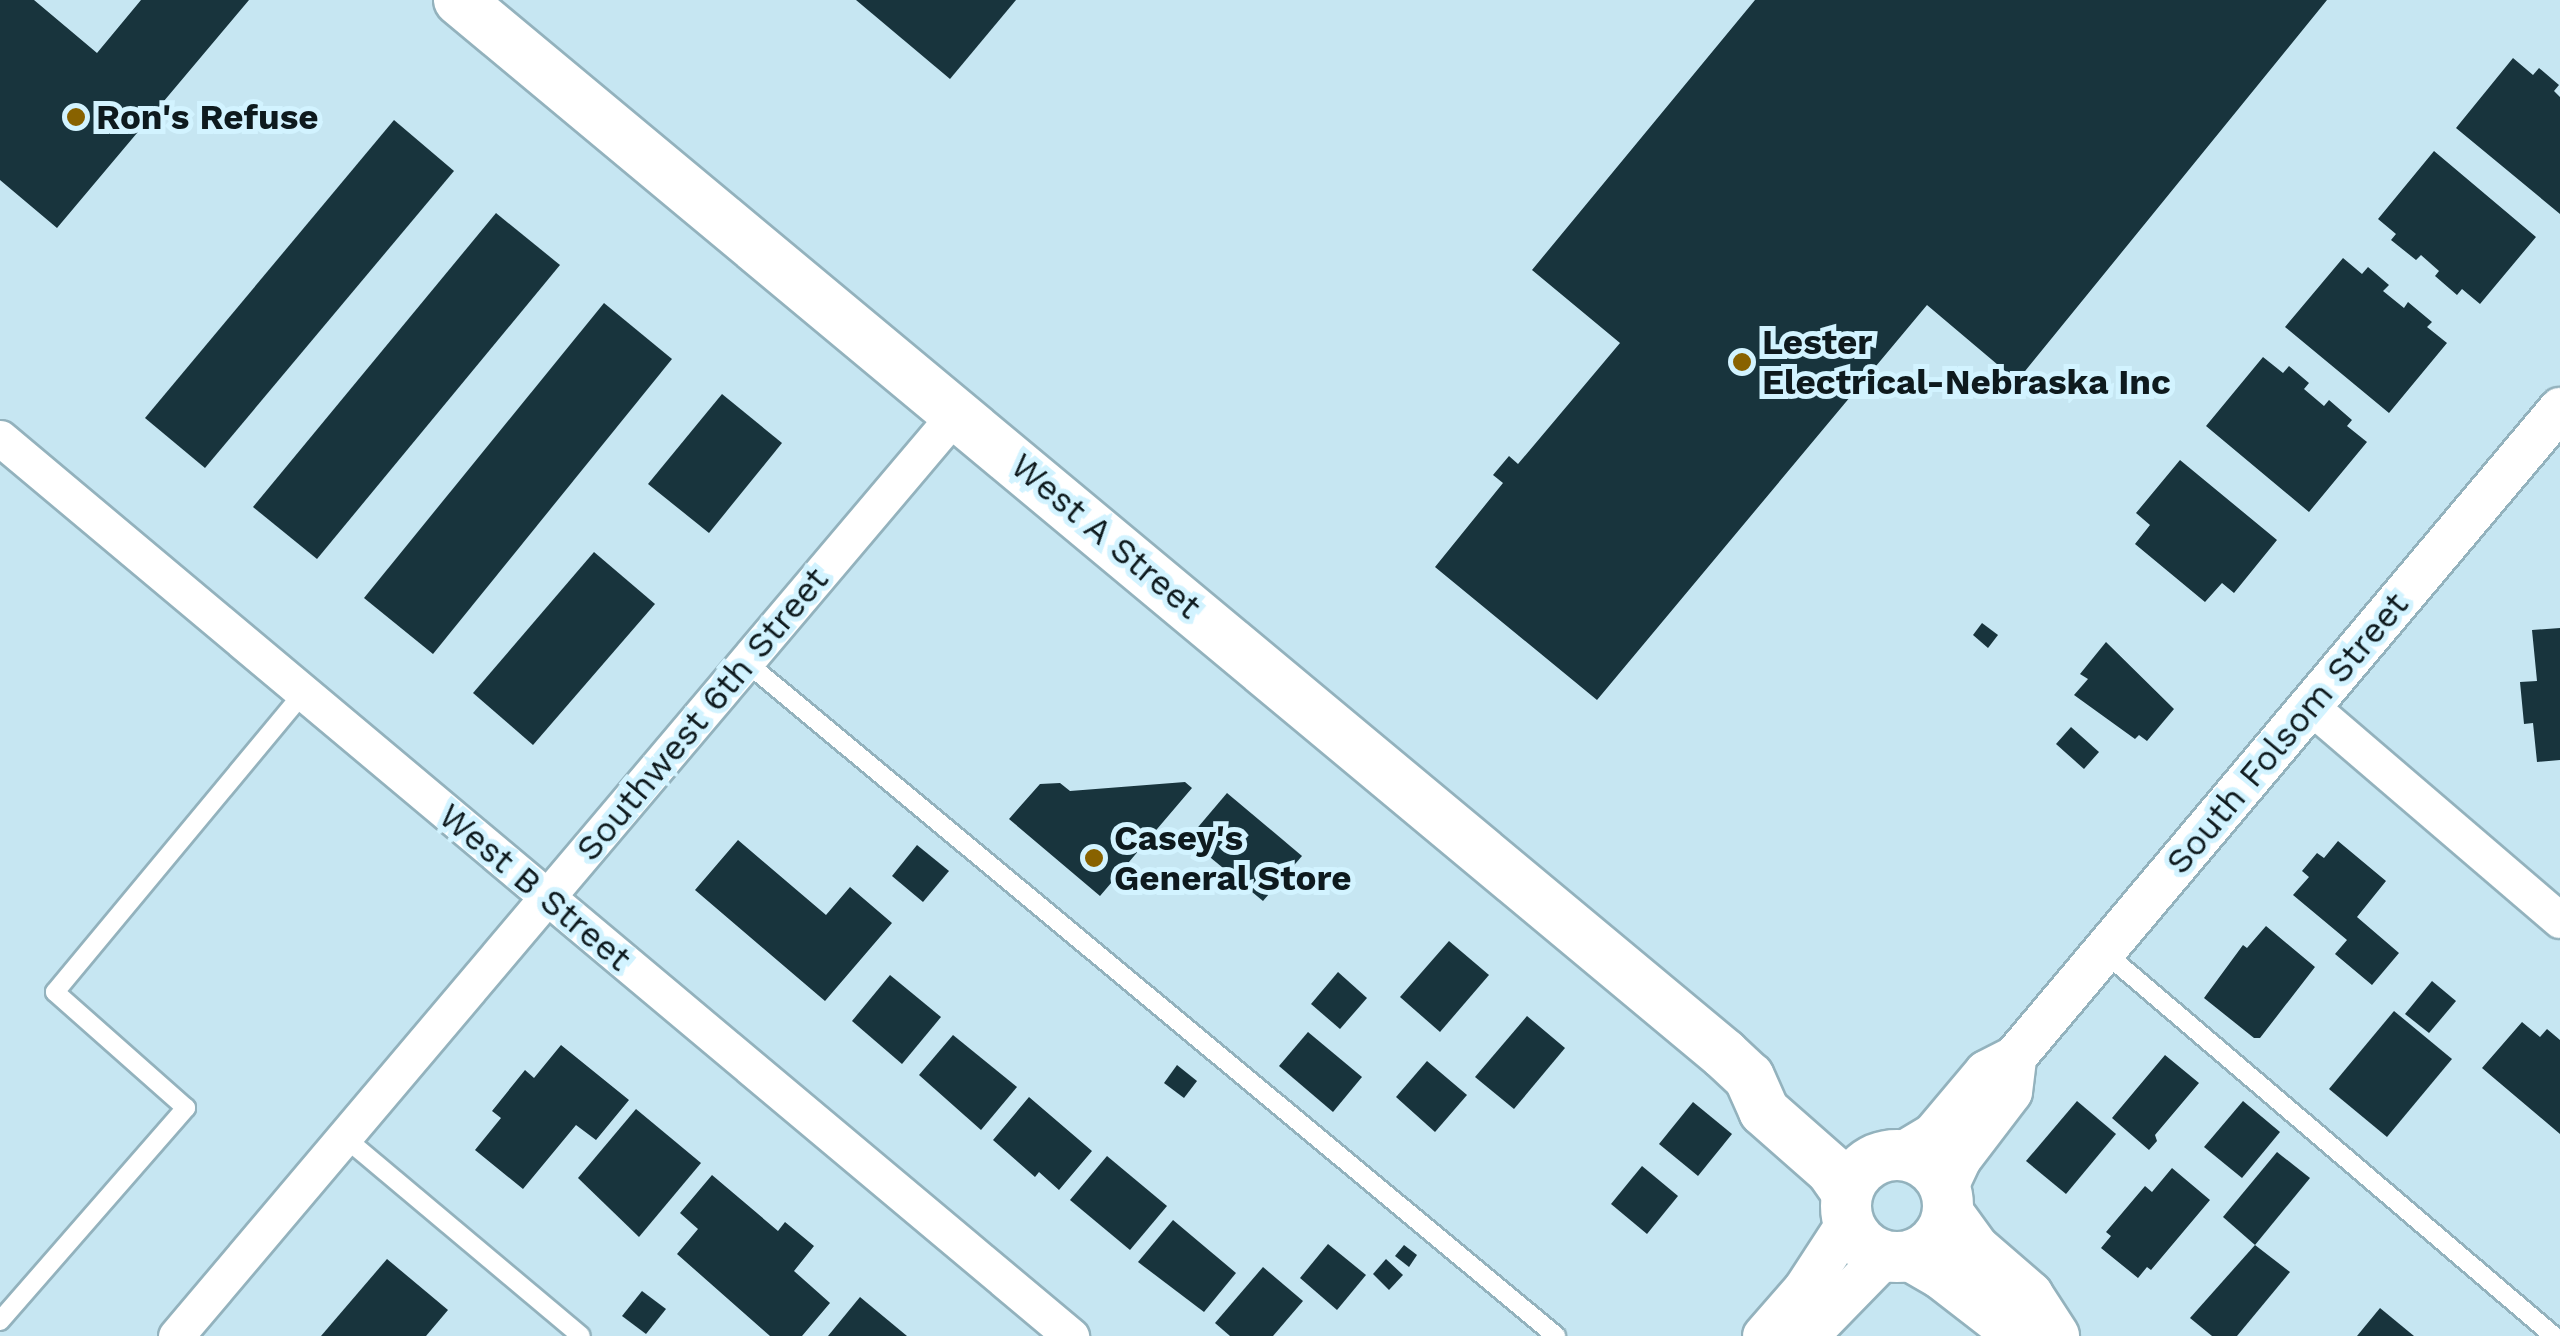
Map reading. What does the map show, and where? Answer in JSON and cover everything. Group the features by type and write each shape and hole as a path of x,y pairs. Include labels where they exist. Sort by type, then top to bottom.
{"main road":[{"name":"West A Street","path":"459,0 1749,1077 1764,1110 1831,1170 1868,1182"},
{"path":"1932,1167 1974,1249 2028,1296 2053,1336 2009,1326 1898,1256 1869,1249 1868,1182 1932,1167"},
{"path":"1898,1256 1933,1243 1947,1202"}],"street":[{"name":"South Folsom Street","path":"1764,1336 1805,1289 1868,1182 1932,1135 1986,1072 2015,1057 2560,409"},
{"name":"Southwest 6th Street","path":"176,1336 957,412"},
{"name":"West B Street","path":"0,438 1071,1336"},
{"path":"2310,706 2560,920"},
{"name":"South Folsom Street","path":"1947,1202 1960,1159 2011,1092 2015,1057"},
{"path":"1807,1336 1898,1256"}],"lane":[{"path":"746,662 1556,1336"},
{"path":"0,1321 186,1108 55,992 303,693"},
{"path":"2102,951 2554,1336"},
{"path":"344,1137 580,1336"}],"building":[{"name":"Ron's Refuse","path":"0,0 34,0 97,53 141,0 249,0 57,228 0,180"},
{"path":"856,0 1016,0 950,79"},
{"name":"Lester Electrical-Nebraska Inc","path":"1755,0 2327,0 2017,381 1927,305 1597,700 1435,567 1503,483 1493,475 1509,456 1518,464 1620,343 1532,270"},
{"path":"2513,58 2533,75 2539,68 2559,85 2554,91 2560,97 2560,214 2456,128"},
{"path":"394,120 454,171 205,468 145,418"},
{"path":"2434,151 2536,237 2480,304 2462,289 2457,295 2435,276 2439,271 2421,255 2416,260 2391,240 2396,234 2378,219"},
{"path":"496,213 560,265 317,559 253,507"},
{"path":"2343,258 2362,274 2368,267 2389,285 2383,291 2404,308 2408,302 2432,322 2427,327 2447,343 2389,413 2285,327"},
{"path":"604,303 672,359 433,654 364,598"},
{"path":"2263,357 2283,373 2289,366 2309,383 2304,389 2324,406 2329,400 2352,420 2347,426 2367,442 2309,512 2206,426"},
{"path":"722,394 782,443 709,533 648,484"},
{"path":"2180,460 2277,540 2234,593 2222,583 2205,602 2135,544 2150,525 2136,513"},
{"path":"594,552 655,604 533,745 473,693"},
{"path":"1982,623 1998,635 1988,648 1973,635"},
{"path":"2560,628 2560,760 2537,762 2533,723 2524,724 2520,682 2537,681 2532,630"},
{"path":"2106,642 2174,709 2147,741 2139,735 2135,739 2074,695 2088,679 2080,674"},
{"path":"2071,727 2099,752 2084,769 2056,744"},
{"name":"Casey's General Store","path":"1185,782 1192,788 1100,896 1009,819 1040,784 1060,783 1070,791"},
{"path":"1227,793 1302,856 1263,901 1188,839"},
{"path":"738,840 826,915 850,887 892,923 825,1001 695,890"},
{"path":"2338,841 2386,881 2357,917 2399,953 2372,985 2335,954 2347,940 2293,895 2309,877 2302,871 2317,853 2324,858"},
{"path":"917,845 949,871 923,902 892,876"},
{"path":"2266,926 2315,967 2260,1038 2254,1038 2204,998 2243,945 2247,948"},
{"path":"1449,941 1489,975 1440,1032 1400,997"},
{"path":"1338,972 1367,998 1340,1029 1311,1004"},
{"path":"890,975 941,1017 902,1064 852,1021"},
{"path":"2432,981 2456,1001 2429,1033 2405,1014"},
{"path":"2394,1011 2452,1059 2387,1137 2329,1089"},
{"path":"1527,1016 1565,1048 1514,1109 1475,1077"},
{"path":"2522,1022 2540,1037 2547,1029 2560,1040 2560,1134 2482,1068"},
{"path":"1308,1032 1362,1077 1333,1112 1279,1066"},
{"path":"953,1035 1017,1087 981,1130 919,1075"},
{"path":"561,1045 629,1100 596,1140 576,1125 523,1189 475,1150 501,1118 492,1111 525,1070 534,1078"},
{"path":"2165,1055 2199,1083 2155,1135 2157,1141 2149,1150 2112,1118"},
{"path":"1427,1061 1467,1095 1435,1132 1396,1097"},
{"path":"1177,1065 1197,1081 1184,1098 1164,1083"},
{"path":"1029,1097 1092,1151 1059,1190 1039,1172 1035,1177 993,1140"},
{"path":"2077,1101 2116,1134 2066,1194 2026,1161"},
{"path":"2243,1101 2280,1132 2242,1178 2204,1147"},
{"path":"1693,1102 1732,1134 1698,1176 1659,1144"},
{"path":"636,1109 701,1163 639,1237 578,1178"},
{"path":"2277,1152 2310,1178 2255,1245 2223,1217"},
{"path":"1107,1156 1167,1206 1130,1250 1070,1200"},
{"path":"1642,1166 1678,1196 1647,1234 1611,1204"},
{"path":"2172,1168 2210,1200 2151,1270 2147,1267 2138,1278 2101,1248 2111,1236 2106,1232 2145,1186 2152,1192"},
{"path":"712,1175 778,1231 785,1222 814,1246 794,1271 830,1303 802,1336 770,1336 677,1254 698,1229 680,1213"},
{"path":"1173,1220 1236,1273 1204,1312 1138,1262"},
{"path":"1328,1244 1366,1275 1337,1310 1300,1278"},
{"path":"1404,1245 1417,1255 1409,1267 1395,1256"},
{"path":"2255,1245 2290,1272 2237,1336 2212,1336 2190,1318"},
{"path":"387,1259 448,1310 426,1336 321,1336"},
{"path":"1386,1259 1403,1275 1389,1290 1373,1274"},
{"path":"1263,1267 1303,1301 1273,1336 1230,1336 1215,1323"},
{"path":"642,1291 666,1309 646,1334 622,1316"},
{"path":"860,1297 907,1336 828,1336"},
{"path":"2380,1308 2414,1336 2357,1336"}],"place":[{"name":"Ron's Refuse","path":"76,117"},
{"name":"Lester Electrical-Nebraska Inc","path":"1742,362"},
{"name":"Casey's General Store","path":"1094,858"}]}
